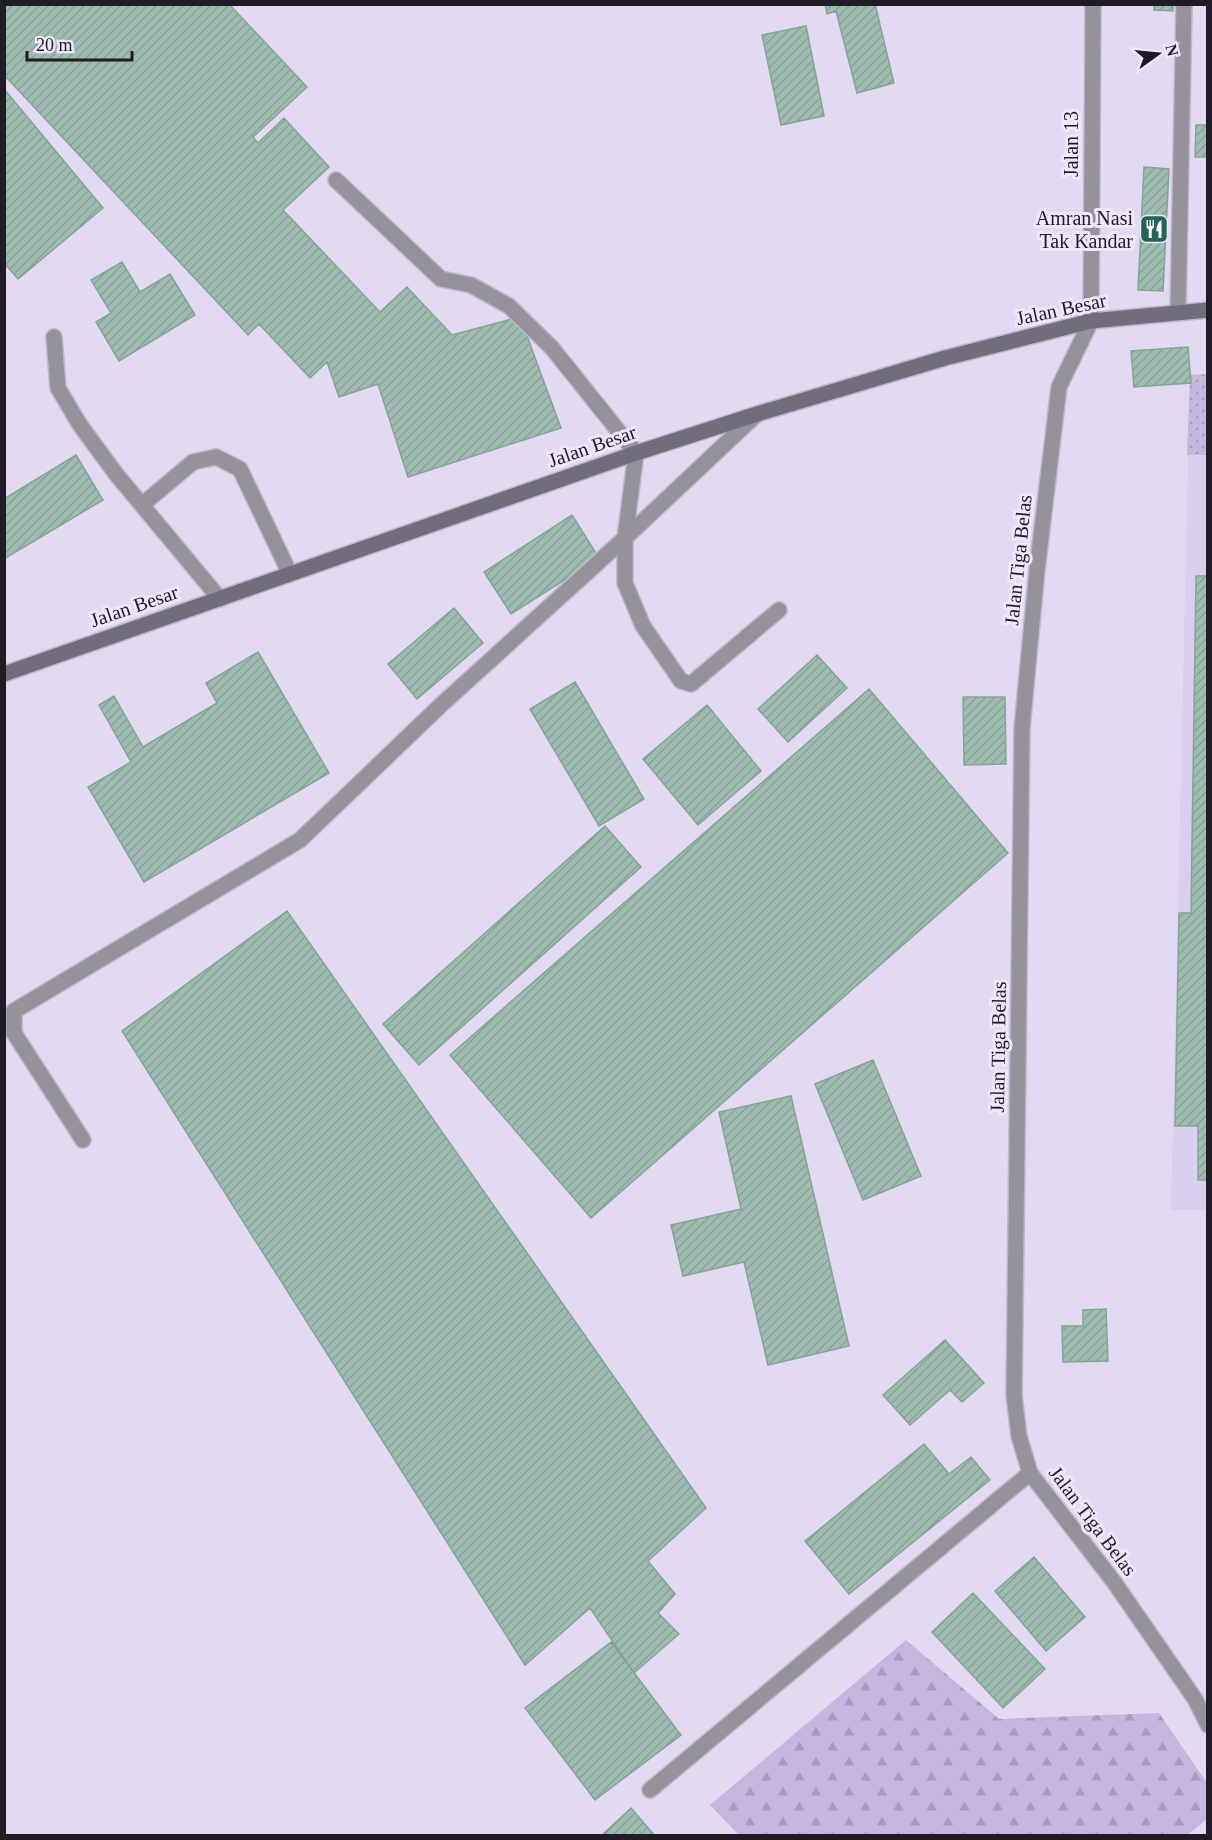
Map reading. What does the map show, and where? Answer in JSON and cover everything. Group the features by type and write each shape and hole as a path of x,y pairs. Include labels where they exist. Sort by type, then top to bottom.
{"main road":[{"name":"Jalan Besar","path":"4,674 636,453 758,414 945,358 1091,321 1208,310"}],"street":[{"name":"Jalan 13","path":"1091,321 1094,4"},
{"path":"1178,312 1184,4"},
{"path":"336,180 441,279 471,285 509,306 552,348 636,453 625,538 625,583 643,626 681,681 692,684 779,610"},
{"name":"Jalan Tiga Belas","path":"1091,321 1059,387 1037,570 1022,728 1014,1395 1019,1436 1030,1473 1114,1582 1195,1699 1208,1725"},
{"path":"54,337 58,388 80,425 116,474 220,598"},
{"path":"83,1140 14,1033 14,1011 300,840 441,705 758,414"},
{"path":"142,505 193,462 216,457 240,470 290,574"},
{"path":"650,1790 1030,1473"}],"shaded area":[{"path":"1207,374 1208,1210 1171,1210 1190,375"}],"green space":[{"path":"1207,374 1207,455 1187,455 1190,375"},
{"path":"906,1640 999,1719 1159,1713 1207,1783 1207,1819 1186,1836 739,1835 710,1805"}],"building":[{"path":"4,4 229,4 307,87 253,137 258,143 284,118 329,167 283,210 380,312 407,287 452,335 520,317 561,428 408,477 378,384 339,397 327,362 310,378 259,324 248,335 4,75"},
{"path":"825,4 875,4 894,83 857,93 836,11 827,14"},
{"path":"1154,4 1173,4 1173,11 1154,10"},
{"path":"806,26 824,116 781,125 762,35"},
{"path":"4,89 103,208 18,279 4,263"},
{"path":"1196,125 1208,125 1208,157 1195,157"},
{"name":"Amran Nasi Tak Kandar","path":"1144,167 1169,169 1163,291 1138,290"},
{"path":"122,262 140,292 170,274 195,315 119,361 96,322 111,313 91,280"},
{"path":"1188,347 1191,383 1134,387 1131,351"},
{"path":"76,455 103,500 4,559 4,499"},
{"path":"572,515 599,558 511,614 484,572"},
{"path":"1196,576 1208,576 1208,1180 1198,1180 1198,1126 1175,1126 1179,913 1191,913"},
{"path":"454,608 483,643 417,699 388,664"},
{"path":"258,652 329,773 144,882 88,787 131,762 99,705 114,696 143,747 217,703 206,683"},
{"path":"817,655 847,688 788,742 758,709"},
{"path":"575,682 644,799 599,826 530,709"},
{"path":"869,689 1008,853 591,1218 450,1055"},
{"path":"963,697 1005,697 1006,764 964,765"},
{"path":"707,705 761,771 698,825 643,759"},
{"path":"605,826 641,867 419,1065 383,1024"},
{"path":"287,911 706,1508 648,1561 675,1594 658,1613 679,1634 634,1673 590,1608 525,1665 122,1031"},
{"path":"873,1060 921,1176 863,1200 815,1084"},
{"path":"791,1096 849,1346 768,1365 744,1262 683,1276 671,1225 741,1209 719,1112"},
{"path":"1106,1309 1108,1361 1063,1362 1062,1326 1083,1326 1083,1310"},
{"path":"945,1340 984,1383 962,1402 950,1390 910,1425 883,1395"},
{"path":"924,1444 949,1474 971,1457 990,1480 849,1594 805,1541"},
{"path":"1034,1557 1085,1617 1046,1651 995,1591"},
{"path":"973,1593 1045,1669 1003,1708 932,1632"},
{"path":"611,1642 681,1735 595,1800 525,1708"},
{"path":"631,1808 655,1836 601,1836"}],"place":[{"name":"Amran Nasi Tak Kandar","path":"1154,229"}]}
